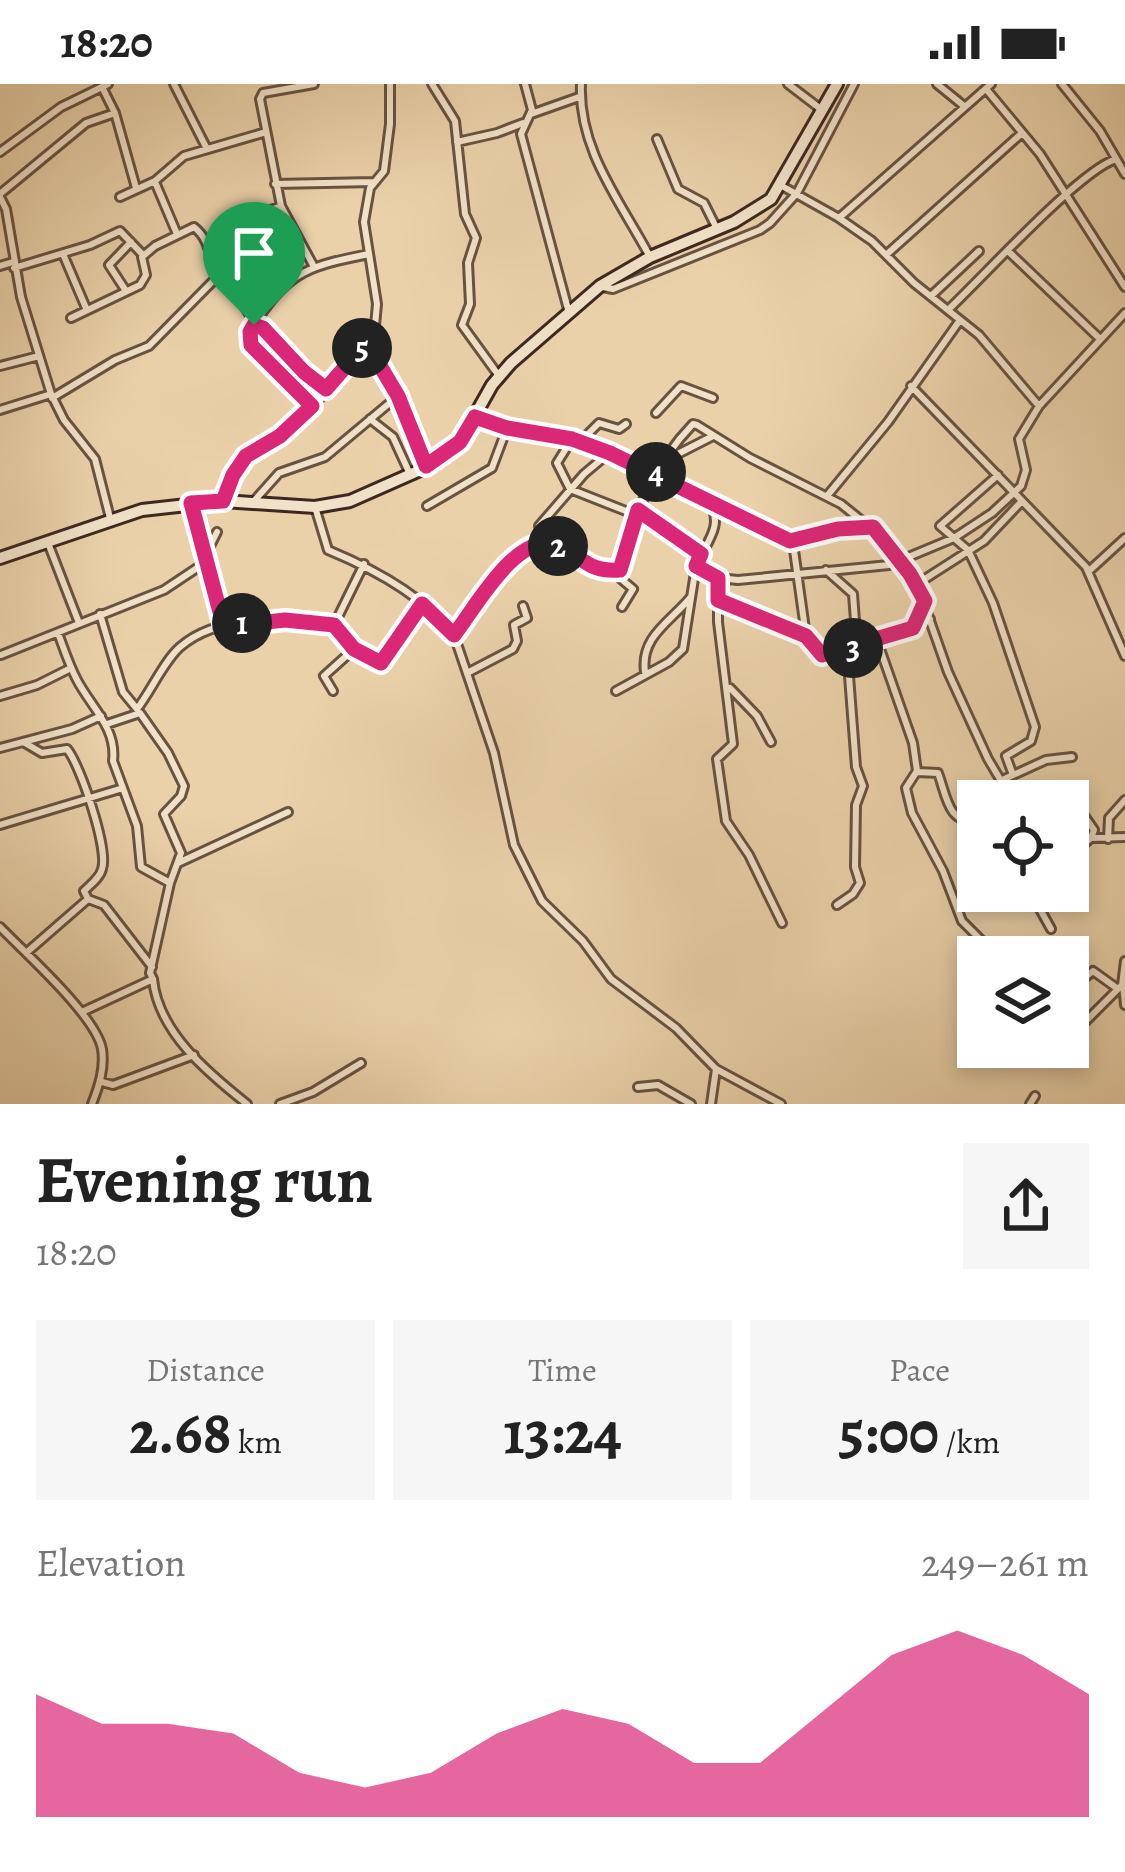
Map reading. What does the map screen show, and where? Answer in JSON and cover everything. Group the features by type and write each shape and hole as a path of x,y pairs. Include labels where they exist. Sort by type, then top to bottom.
{"street":[{"path":"174,84 207,149"},
{"path":"260,84 281,206 313,265"},
{"path":"261,95 314,84"},
{"path":"390,84 384,171 367,196 364,222 377,304 372,336 376,359 398,396 426,466"},
{"path":"432,84 452,113 465,214 477,243 468,263 470,304 462,325 499,376"},
{"path":"525,84 528,118 520,134 568,313"},
{"path":"581,84 586,135 650,257"},
{"path":"788,84 822,110"},
{"path":"0,558 110,518 223,501 315,507 350,501 411,475 460,442 499,376 600,286 771,199 837,84"},
{"path":"600,286 613,289 760,230 797,193 854,84"},
{"path":"937,84 964,106"},
{"path":"1062,84 1100,131 1125,174"},
{"path":"0,152 51,113 103,85 137,189"},
{"path":"839,218 988,87 1124,283"},
{"path":"458,142 497,134 580,96"},
{"path":"110,518 95,459 51,396 14,265 0,195 86,123 115,113"},
{"path":"120,197 155,181 184,156 266,132"},
{"path":"886,254 1022,133"},
{"path":"657,139 678,189 704,202 717,229"},
{"path":"948,310 1067,195 1116,159"},
{"path":"155,181 177,234"},
{"path":"275,184 374,182"},
{"path":"782,186 839,218 886,254 979,335 1039,406"},
{"path":"212,254 238,227 281,206"},
{"path":"144,256 177,234 198,229 218,276 247,305 254,325"},
{"path":"0,266 63,254 120,231 144,256 140,285 70,318"},
{"path":"126,291 110,265 132,241"},
{"path":"931,296 979,251"},
{"path":"1010,252 1099,338"},
{"path":"63,254 86,308"},
{"path":"312,406 251,345 250,332 281,286 313,265 369,254"},
{"path":"0,410 51,396 149,346 218,276"},
{"path":"696,566 718,578 738,580 901,562 955,538 1016,493 1026,470 1019,439 1039,406 1125,313"},
{"path":"827,496 888,422 960,320"},
{"path":"254,325 263,328 326,389"},
{"path":"223,501 246,456 280,436 312,406 372,336"},
{"path":"0,366 39,356"},
{"path":"656,413 682,386 713,398"},
{"path":"910,386 1089,572 1125,656"},
{"path":"252,504 279,473 325,457 398,396"},
{"path":"475,417 507,428 576,440 610,453 790,541 838,529 873,527"},
{"path":"370,419 392,437 411,475"},
{"path":"626,424 619,429 599,423 576,440 557,463 570,489 637,512 701,554"},
{"path":"622,607 633,589 620,577 620,570 637,512 656,472 693,424 827,496 873,527 917,584 948,672 1000,780"},
{"path":"427,506 491,469 507,428"},
{"path":"663,461 714,436"},
{"path":"392,437 415,440"},
{"path":"539,526 610,453"},
{"path":"998,476 940,524 968,550 1010,642 1024,704 1035,727 1031,741 1006,756 1013,775"},
{"path":"616,691 683,649 696,566 717,516 707,500"},
{"path":"917,584 995,531 1023,501"},
{"path":"191,503 224,627"},
{"path":"315,507 328,550 364,564 422,604 454,635 494,753 514,845 530,882 611,979 676,1028 716,1069 781,1104"},
{"path":"1,655 164,590 200,566 218,532"},
{"path":"47,540 79,623"},
{"path":"790,541 806,636"},
{"path":"1089,572 1123,542"},
{"path":"454,635 485,589 532,547 557,545 592,568 620,570"},
{"path":"334,625 364,564"},
{"path":"826,570 853,595 856,634 869,643"},
{"path":"718,578 733,744 717,759 723,814 782,922"},
{"path":"645,672 646,646 691,597"},
{"path":"718,600 806,636 822,655 882,640 930,619"},
{"path":"913,628 925,601"},
{"path":"0,748 138,711 177,649 224,627 285,620 334,625 354,649 381,663 422,604"},
{"path":"469,672 513,649 517,641 514,625 527,618 523,606"},
{"path":"100,614 123,692 184,782 183,794 164,813 181,853 152,967 165,1020 247,1104"},
{"path":"58,633 71,668 104,720 141,842 142,869 170,883"},
{"path":"882,640 879,649 909,728 917,771 906,788 918,826 943,871 962,921 977,936"},
{"path":"333,691 324,676 354,649"},
{"path":"837,905 860,883 854,862 856,806 863,787 856,766 847,650"},
{"path":"0,696 71,668"},
{"path":"728,686 757,716 771,742"},
{"path":"25,743 42,754 69,750 103,856 101,873 84,891 88,899"},
{"path":"1002,780 1046,760 1072,757"},
{"path":"917,771 938,773 957,818"},
{"path":"0,825 124,788"},
{"path":"1108,839 1109,818 1125,800"},
{"path":"178,863 288,812"},
{"path":"1089,823 1094,830 1091,838 1125,837"},
{"path":"26,953 88,899"},
{"path":"88,899 101,902 152,967"},
{"path":"1042,912 1051,929"},
{"path":"0,927 82,1012 101,1048 100,1081 92,1104"},
{"path":"1125,961 1121,986 1125,1005"},
{"path":"1089,974 1093,971 1121,986"},
{"path":"82,1012 153,979"},
{"path":"1089,1018 1121,986"},
{"path":"100,1081 113,1085 194,1054"},
{"path":"280,1104 314,1092 362,1063"},
{"path":"712,1104 716,1069"},
{"path":"638,1087 658,1084 691,1104"}],"route":[{"path":"254,325 263,328 326,389 372,336 376,359 398,396 426,466 460,442 475,417 507,428 572,439 610,453 790,541 838,529 873,527 917,584 925,601 920,616 913,628 822,655 806,636 718,600 718,578 696,566 701,554 638,510 620,570 592,568 557,545 532,547 485,589 454,635 422,604 381,663 344,641 334,625 285,620 224,627 191,503 223,501 246,456 280,436 312,406 251,345 254,325"}]}
